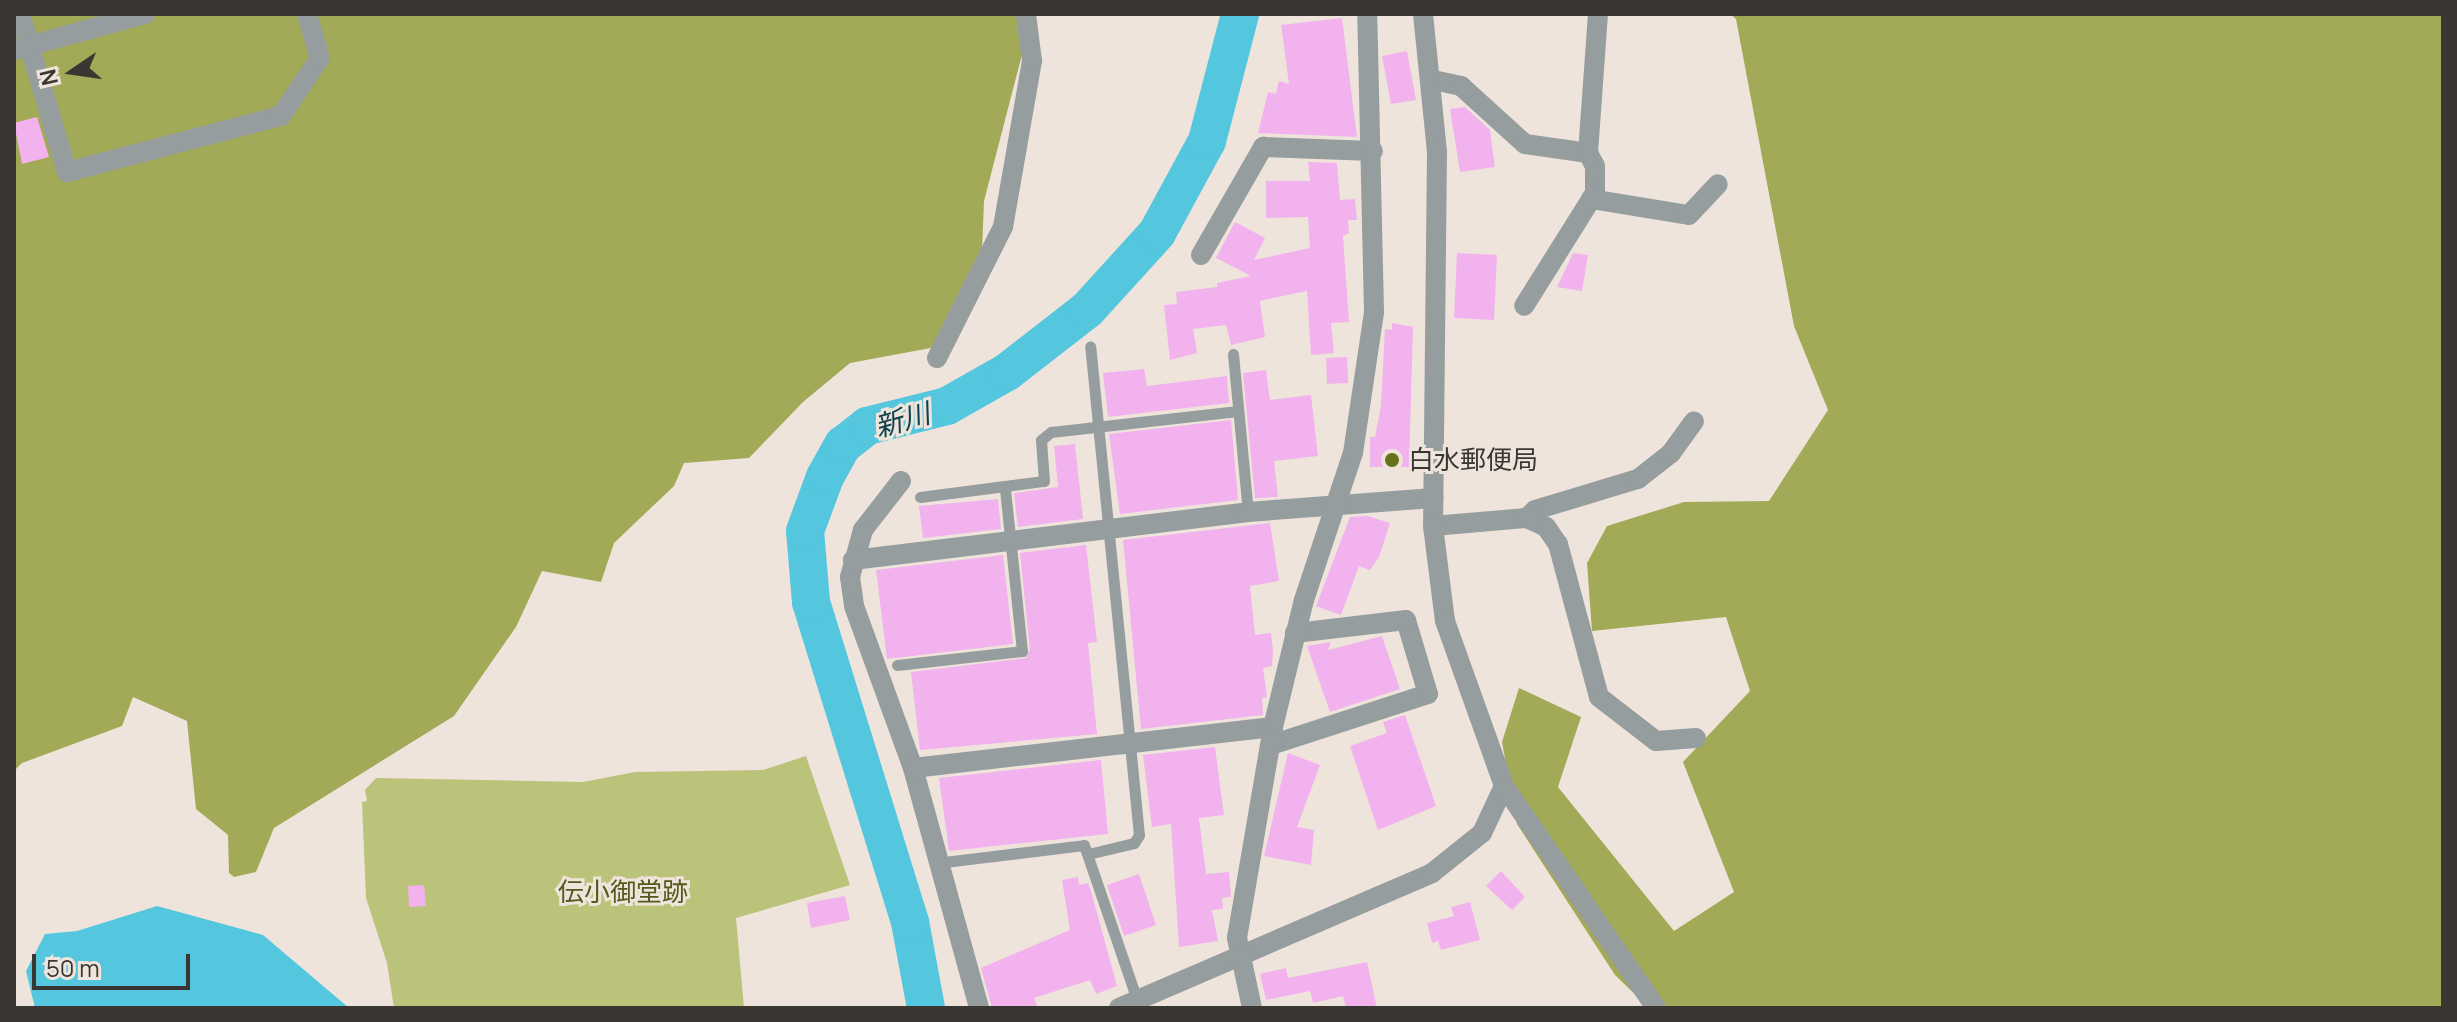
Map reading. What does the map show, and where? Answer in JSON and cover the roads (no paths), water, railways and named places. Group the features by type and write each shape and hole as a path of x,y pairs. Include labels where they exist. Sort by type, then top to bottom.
{"street":[{"path":"20,14 22,48 67,172 281,116 320,58 307,14"},
{"path":"22,48 145,14"},
{"path":"937,358 1003,227 1032,61 1026,14"},
{"path":"1252,1008 1237,938 1272,736 1295,633 1353,453 1374,312 1373,151 1367,14"},
{"path":"1423,14 1433,80 1439,224 1433,526 1438,588 1453,654 1504,786 1650,1006"},
{"path":"1524,306 1591,199 1595,166 1588,153 1598,14"},
{"path":"1433,80 1461,86 1525,144 1588,153"},
{"path":"1201,255 1263,147 1373,151"},
{"path":"1591,199 1689,215 1718,184"},
{"path":"1527,518 1535,510 1638,479 1671,453 1694,421"},
{"path":"901,481 863,530 853,560 854,606 913,768 936,863 979,1008"},
{"path":"853,560 1248,512 1433,498"},
{"path":"1433,526 1527,518 1546,527 1558,544 1599,697 1656,741 1696,738"},
{"path":"913,768 1129,743 1272,736 1428,694 1406,620 1295,633"},
{"path":"1128,1004 1432,873 1482,833 1504,786"}],"lane":[{"path":"1088,854 1134,843 1139,835 1090,346"},
{"path":"1233,354 1248,512"},
{"path":"920,497 1044,481 1041,440 1051,432 1238,411"},
{"path":"897,665 1022,651 1005,488"},
{"path":"936,863 1084,845 1128,1004"}],"water":[{"path":"157,906 263,935 349,1008 35,1008 26,971 45,934 77,931"}],"waterway":[{"name":"新川","path":"926,1008 910,922 811,602 805,531 825,477 843,445 867,426 947,406 1007,372 1087,310 1157,233 1207,141 1240,14"}],"place":[{"name":"白水郵便局","path":"1392,460"}],"park label":[{"name":"伝小御堂跡","path":"623,892"}]}
